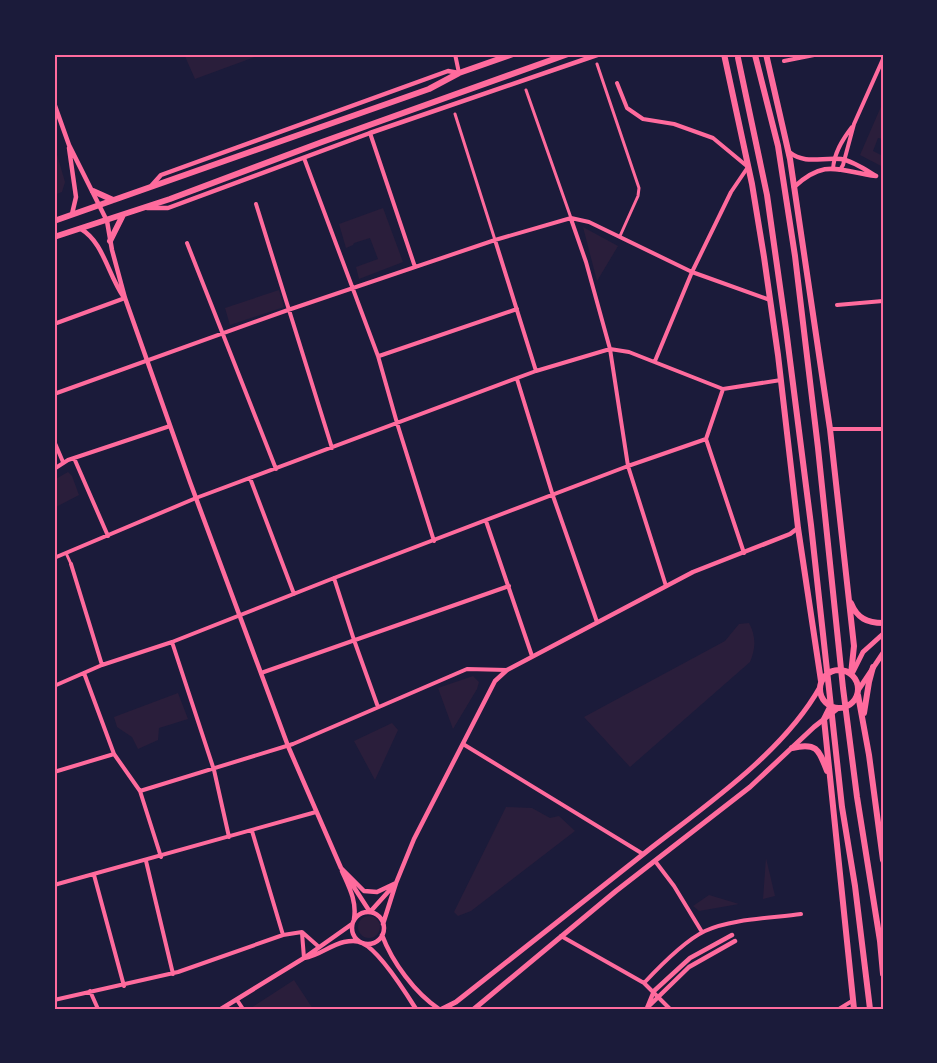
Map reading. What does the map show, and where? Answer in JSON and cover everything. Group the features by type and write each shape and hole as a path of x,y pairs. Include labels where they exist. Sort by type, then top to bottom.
{"main road":[{"path":"54,221 429,89 459,73 513,54"},
{"path":"54,237 144,208 568,54"},
{"path":"724,54 748,167 770,300 822,699 833,708 850,706 883,653"},
{"path":"766,54 789,152 830,429 854,646 851,674"},
{"path":"755,55 778,146 795,256 857,797 883,974"},
{"path":"738,58 767,195 817,577 842,807 855,886 870,1009"},
{"path":"93,191 114,200"},
{"path":"110,241 124,214"},
{"path":"847,595 858,616 874,623 883,623"},
{"path":"851,674 863,652 883,634"},
{"path":"863,720 873,667"},
{"path":"441,1009 456,1002 705,807 758,761 805,712 825,676 836,670 851,674 855,678 883,860"},
{"path":"474,1009 561,936 750,787 825,719 833,708"},
{"path":"825,719 829,778 854,1009"},
{"path":"792,748 806,745 816,749 820,753 829,778"}],"street":[{"path":"455,54 459,73"},
{"path":"144,208 168,208 370,133 600,54"},
{"path":"784,61 819,54"},
{"path":"840,170 854,124 883,59"},
{"path":"597,64 639,188 638,196 620,236"},
{"path":"617,83 627,108 643,119 674,124 712,138 748,167 730,192 692,272 655,361"},
{"path":"526,90 586,261 609,349 628,466 666,586"},
{"path":"54,103 69,145 107,221 125,298 260,673 288,746 353,896 356,908 353,933 378,956 416,1009"},
{"path":"455,114 536,371"},
{"path":"833,169 834,159 843,139 854,124"},
{"path":"370,133 415,267"},
{"path":"69,145 76,197 72,214"},
{"path":"789,152 797,158 808,161 844,159 883,180"},
{"path":"304,158 378,356 434,541"},
{"path":"794,187 816,170 833,169 876,177"},
{"path":"256,204 332,448"},
{"path":"54,394 288,310 495,240 571,218 589,222 692,272 770,300"},
{"path":"81,229 98,244 114,284 125,298"},
{"path":"187,243 224,332 276,469"},
{"path":"54,324 125,298"},
{"path":"837,305 883,302"},
{"path":"378,356 517,309"},
{"path":"54,558 196,498 536,371 609,349 629,352 655,361 723,389 781,380"},
{"path":"517,379 553,496 597,622"},
{"path":"723,389 706,439 744,553"},
{"path":"54,469 63,462 170,426"},
{"path":"830,429 883,429"},
{"path":"54,686 102,665 172,642 628,466 706,439"},
{"path":"54,441 63,462"},
{"path":"74,458 108,536"},
{"path":"250,478 294,594"},
{"path":"486,522 532,656"},
{"path":"441,1009 423,996 391,956 382,935 383,924 396,883 414,839 495,681 507,670 532,656 693,572 790,534 798,528"},
{"path":"66,553 102,665"},
{"path":"334,578 378,707"},
{"path":"260,673 509,586"},
{"path":"172,642 214,770 229,837"},
{"path":"140,791 288,746 467,669 507,670"},
{"path":"84,673 114,754 140,791 161,856"},
{"path":"463,744 644,854"},
{"path":"54,772 114,754"},
{"path":"54,885 316,812"},
{"path":"252,831 283,935"},
{"path":"146,861 173,974"},
{"path":"655,861 674,886 702,932"},
{"path":"341,868 364,891 377,892 396,883"},
{"path":"341,868 370,912"},
{"path":"94,875 124,986"},
{"path":"370,912 396,883"},
{"path":"221,1009 304,958 353,922 361,913 370,912 379,916 383,924"},
{"path":"644,982 702,932 726,924 801,914"},
{"path":"54,1000 173,974 283,935 302,932"},
{"path":"302,932 319,947"},
{"path":"302,932 304,958"},
{"path":"304,958 321,953 340,942 372,943 382,935"},
{"path":"647,1009 654,991 690,958 732,935"},
{"path":"561,936 644,982 670,1009"},
{"path":"647,1009 688,967 735,941"},
{"path":"90,991 98,1009"},
{"path":"237,1000 243,1009"},
{"path":"839,1009 853,1001"}],"shaded area":[{"path":"184,54 263,54 195,79"},
{"path":"883,102 883,139 878,138 873,151 883,156 883,167 860,155"},
{"path":"54,144 65,182 62,192 54,195"},
{"path":"383,208 403,262 359,279 356,267 378,259 370,238 346,248 339,224"},
{"path":"583,227 618,246 597,281"},
{"path":"279,290 284,307 230,325 225,308"},
{"path":"68,472 72,476 79,495 54,508 54,480"},
{"path":"749,623 754,642 750,662 630,767 584,717 725,641 739,624"},
{"path":"473,676 479,682 477,689 453,729 438,688"},
{"path":"178,693 188,719 159,728 158,740 138,749 132,737 117,727 114,717"},
{"path":"392,723 398,730 375,780 354,741"},
{"path":"506,807 532,808 550,818 559,816 575,831 471,911 458,916 454,912"},
{"path":"766,858 775,896 763,899"},
{"path":"709,895 739,904 699,911 693,906"},
{"path":"369,916 377,919 380,927 377,935 369,938 361,935 358,927 361,919"},
{"path":"294,980 313,1009 251,1009 251,1008"}]}
